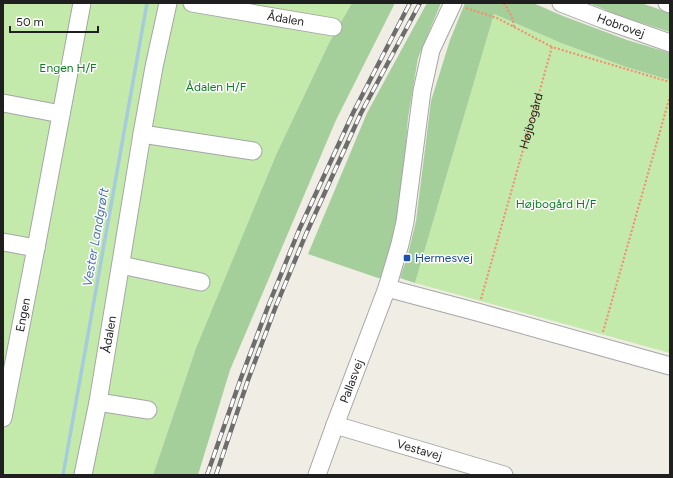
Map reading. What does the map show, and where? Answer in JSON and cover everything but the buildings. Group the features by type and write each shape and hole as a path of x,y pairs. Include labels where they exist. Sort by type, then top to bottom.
{"street":[{"name":"Engen","path":"3,418 7,381 36,248 82,3"},
{"name":"Ådalen","path":"83,475 98,402 142,134 168,3"},
{"name":"Ådalen","path":"192,3 333,27"},
{"name":"Hobrovej","path":"561,3 666,42"},
{"path":"452,4 431,50 422,91 406,222 387,288 670,366"},
{"path":"3,103 61,114"},
{"path":"142,134 252,151"},
{"path":"3,242 36,248"},
{"path":"121,266 202,282"},
{"name":"Pallasvej","path":"317,475 387,288"},
{"path":"98,402 148,410"},
{"name":"Vestavej","path":"335,426 504,475"}],"path":[{"path":"504,3 512,17 514,27"},
{"path":"452,4 497,18 552,47 670,82"},
{"name":"Højbogård","path":"477,312 552,47"},
{"path":"599,347 670,96"}],"green space":[{"path":"3,3 352,3 329,43 276,155 196,348 153,475 3,475"},
{"path":"352,3 395,3 336,120 230,370 198,475 153,475 196,348 276,155 329,43"},
{"path":"427,3 441,3 418,58 408,118 402,193 395,242 383,278 378,278 308,254 367,113"},
{"path":"465,3 533,3 627,40 670,53 670,80 626,67 561,43 494,14 415,283 400,278 408,254 416,221 431,101 450,40"},
{"path":"589,3 641,3 670,13 670,32 620,16"},
{"name":"Højbogård H/F","path":"494,14 561,43 626,67 670,80 670,353 415,283"}],"waterway":[{"name":"Vester Landgrøft","path":"63,475 147,3"}],"railway":[{"path":"207,475 241,378 299,230 354,111 410,3"},
{"path":"216,475 248,380 276,306 306,234 361,113 420,3"}],"place":[{"name":"Hermesvej","path":"407,258"}],"park label":[{"name":"Engen H/F","path":"68,68"},
{"name":"Ådalen H/F","path":"216,87"}]}
